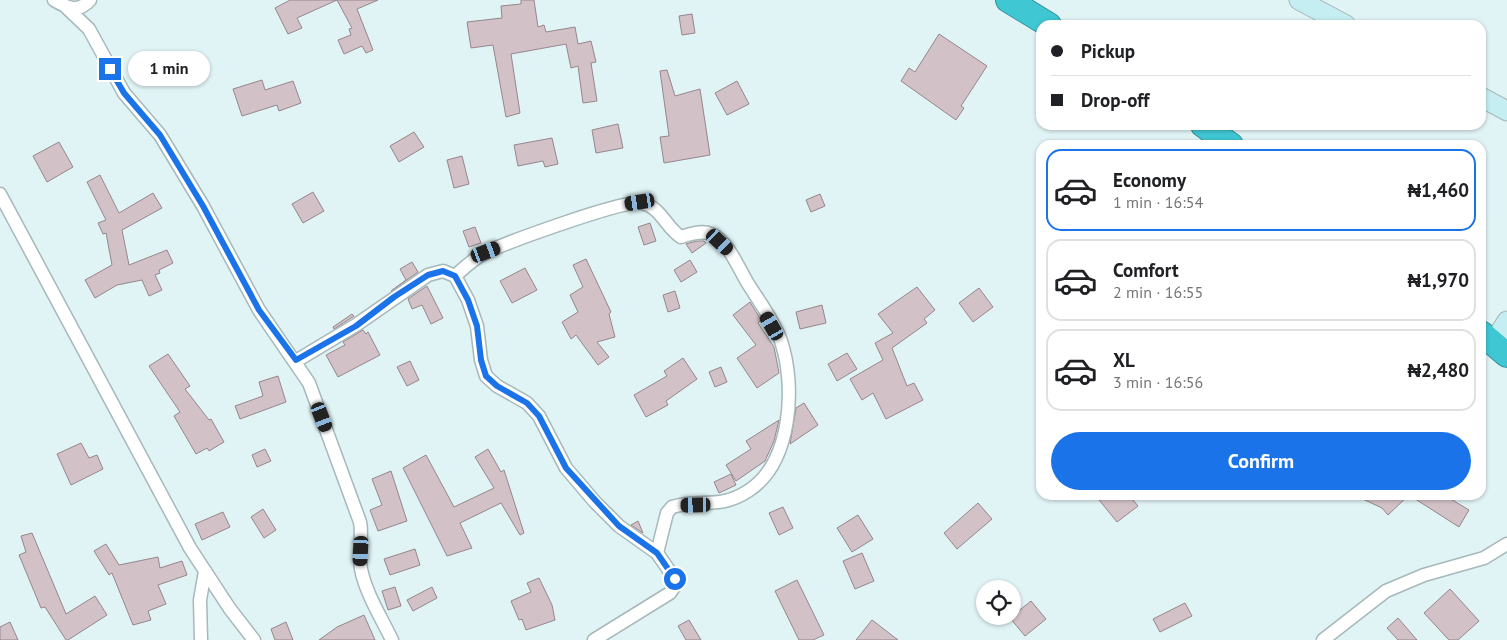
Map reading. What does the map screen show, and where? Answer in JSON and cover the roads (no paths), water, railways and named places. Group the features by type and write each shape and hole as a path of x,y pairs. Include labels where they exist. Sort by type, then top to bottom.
{"highway":[{"path":"1008,0 1041,20"},
{"path":"1210,130 1224,140"}],"main road":[{"path":"1299,0 1337,20"},
{"path":"1486,100 1507,111"},
{"path":"1494,344 1507,321"}],"street":[{"path":"54,0 68,8 90,29 124,93 160,135 203,206 259,310 296,360 309,383 348,487 362,535 360,567 367,587 392,640"},
{"path":"68,8 80,8 90,0"},
{"path":"0,194 190,548 254,640"},
{"path":"455,276 469,262 486,252 624,204 640,202 650,205 662,216 673,232 681,237 701,232 712,234 729,250 780,341 790,400 783,436 774,462 765,477 750,490 731,501 672,508 666,513 657,553"},
{"path":"296,360 356,326 407,288 428,275 443,271 455,276 468,300 477,326 481,360 486,376 497,386 527,403 539,416 566,468 595,502 619,526 657,553 675,579 674,587 670,593 594,640"},
{"path":"1323,640 1386,592 1424,575 1484,558 1507,544"},
{"path":"201,640 200,600 205,571"}]}
